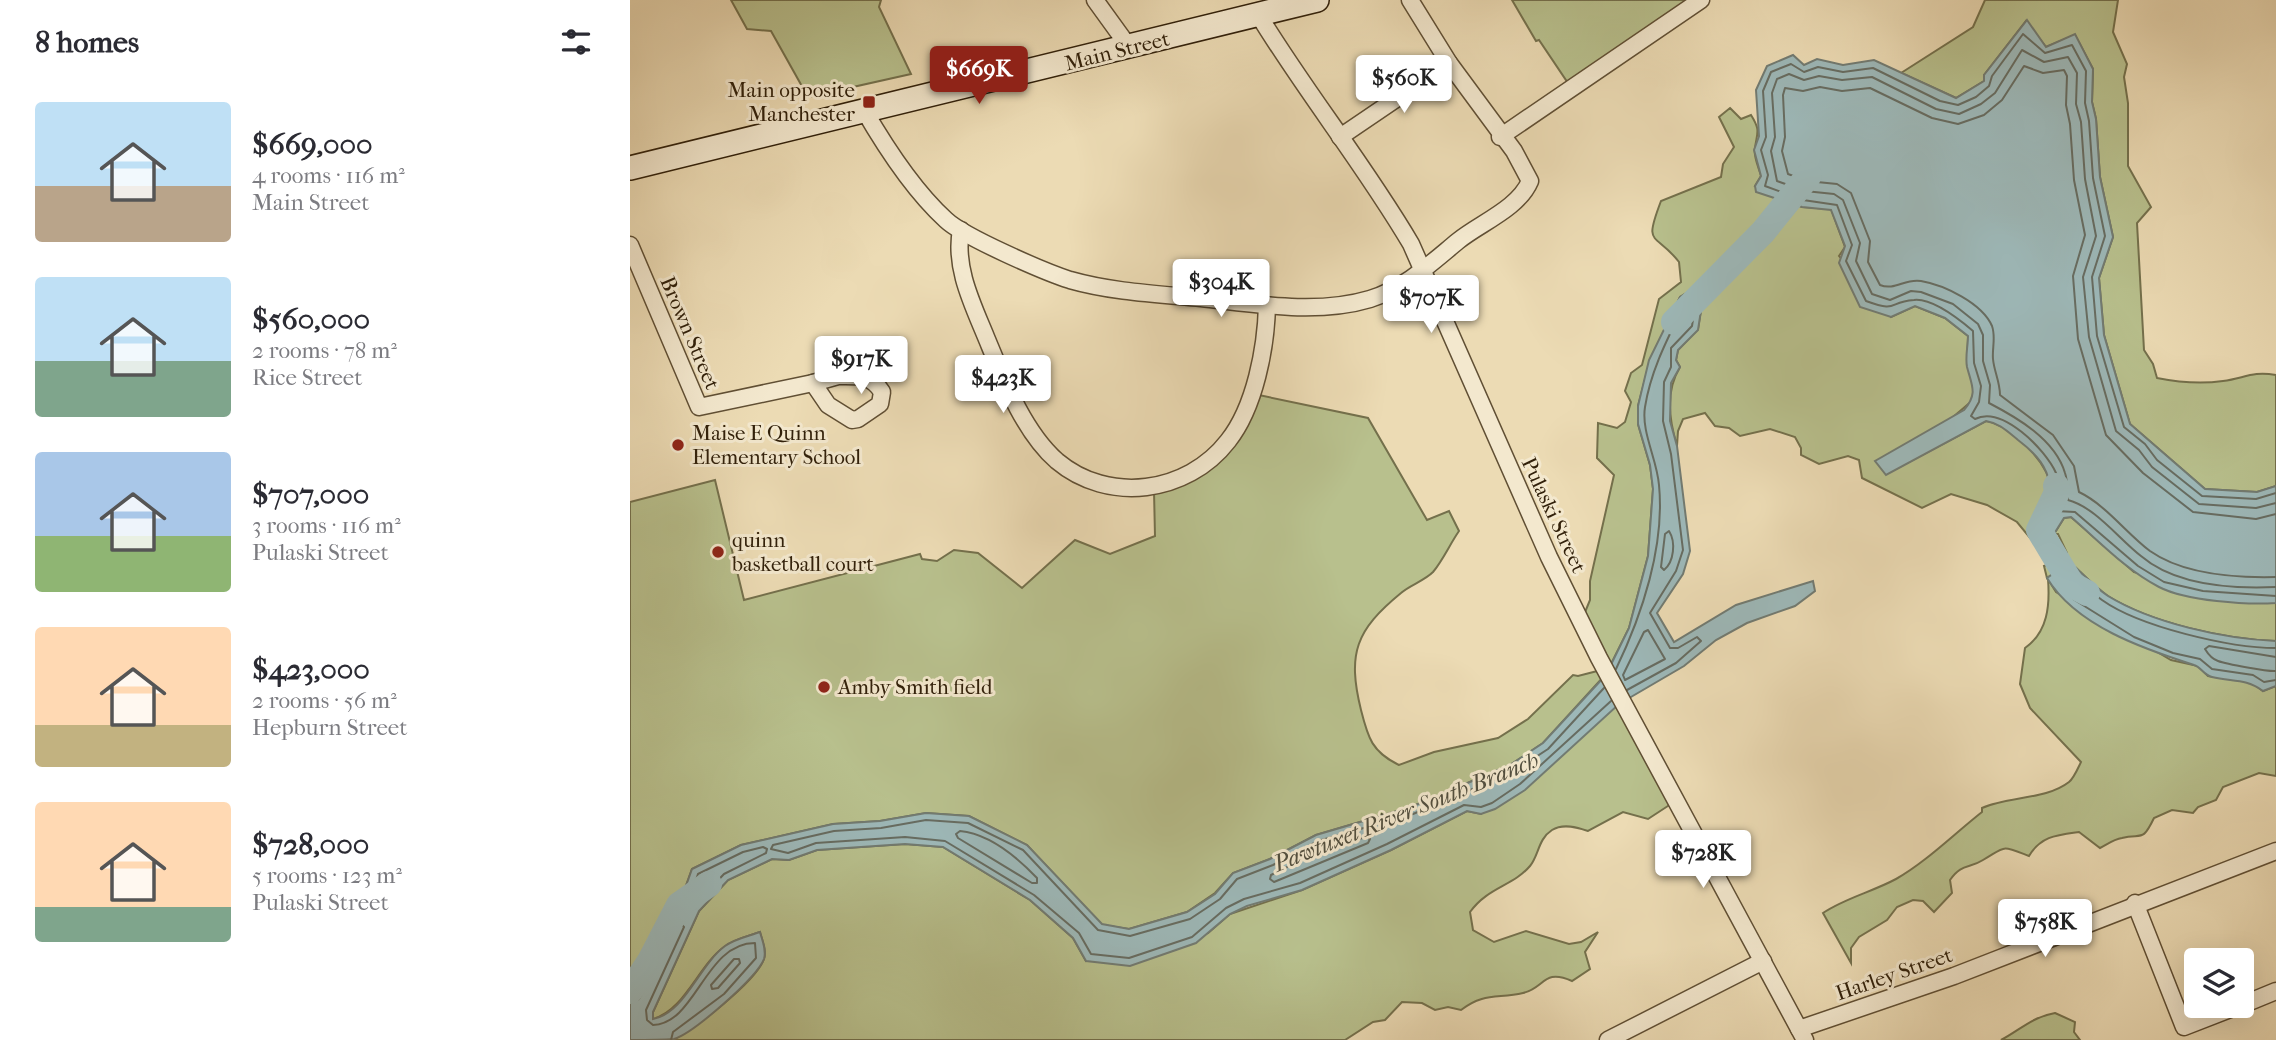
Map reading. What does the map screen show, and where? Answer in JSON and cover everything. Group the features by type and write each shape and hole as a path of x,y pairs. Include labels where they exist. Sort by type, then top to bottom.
{"main road":[{"name":"Main Street","path":"630,168 1317,0"}],"street":[{"path":"1095,0 1129,47"},
{"path":"864,110 881,139 947,221 1070,280 1152,295 1266,305 1340,305 1370,299 1401,286 1423,271 1460,239 1504,209 1530,181 1514,151 1500,137 1449,63 1410,0"},
{"path":"1500,137 1701,0"},
{"name":"Pulaski Street","path":"1258,14 1296,76 1387,203 1423,271 1549,557 1599,658 1802,1034"},
{"path":"1340,137 1449,63"},
{"path":"961,230 958,249 974,309 1008,386 1056,460 1100,486 1132,489 1161,485 1196,468 1228,441 1250,396 1266,330 1266,305"},
{"name":"Brown Street","path":"630,245 699,407 813,383"},
{"name":"Harley Street","path":"1802,1034 2135,903 2276,851"},
{"path":"2135,903 2184,1027 2207,1018"},
{"path":"1608,1040 1763,961"},
{"path":"2254,1000 2276,991"}],"green space":[{"path":"731,0 881,0 879,7 911,74 808,97 771,31 747,29"},
{"path":"1512,0 1684,0 1688,7 1572,89 1539,40 1536,41"},
{"path":"1985,0 2118,0 2113,32 2127,64 2124,77 2128,103 2128,166 2151,207 2137,223 2144,350 2153,364 2157,378 2207,382 2254,374 2276,375 2276,486 2257,492 2205,489 2130,424 2104,335 2099,278 2113,237 2100,177 2096,119 2092,102 2093,69 2075,35 2046,47 2026,21 1984,75 1984,81 1956,98 1901,73 1973,27"},
{"path":"1730,108 1741,119 1751,115 1756,125 1758,132 1755,155 1761,176 1755,186 1802,207 1831,209 1845,247 1839,256 1891,317 1915,306 1945,318 1968,336 1967,364 1974,386 1973,400 1886,474 1986,421 1996,424 2019,438 2029,448 2046,471 2051,483 2049,510 2039,536 2030,538 2017,522 1987,505 1951,494 1922,508 1862,478 1859,460 1848,456 1819,464 1801,455 1801,448 1795,437 1770,429 1740,436 1729,428 1715,426 1705,413 1683,419 1678,431 1677,446 1670,406 1672,386 1680,367 1676,360 1678,350 1698,329 1702,304 1691,290 1680,297 1650,360 1638,406 1638,424 1650,465 1653,489 1648,556 1629,628 1606,674 1543,743 1510,765 1411,807 1316,835 1270,859 1233,873 1215,893 1187,912 1129,929 1102,925 1027,845 969,816 926,813 880,821 833,824 741,845 692,869 678,908 630,1001 630,502 715,480 744,600 920,554 922,559 937,561 954,550 978,553 1022,588 1075,540 1110,554 1155,536 1154,491 1222,446 1249,393 1368,418 1427,520 1449,511 1459,531 1433,572 1386,606 1365,631 1359,644 1355,673 1369,736 1383,755 1399,765 1434,752 1498,738 1528,719 1573,675 1605,669 1581,622 1590,600 1590,581 1614,475 1597,458 1598,423 1617,428 1625,422 1631,402 1625,391 1631,373 1642,365 1659,299 1681,282 1679,262 1652,233 1661,201 1721,177 1723,164 1734,147 1719,117"},
{"path":"2071,517 2134,572 2276,603 2276,641 2234,637 2167,622 2108,596 2075,567 2057,571 2047,578 2044,566 2064,559 2067,553 2058,534 2054,534 2064,518"},
{"path":"2048,579 2056,592 2171,660 2198,666 2208,676 2251,682 2263,691 2276,686 2276,776 2259,773 2223,787 2216,800 2198,807 2193,813 2172,810 2154,818 2144,834 2119,839 2100,848 2079,832 2044,840 2029,856 2008,849 2000,850 1954,875 1950,880 1952,893 1934,912 1923,901 1913,900 1897,907 1887,920 1859,937 1851,948 1851,963 1823,913 1907,872 1982,812 1982,808 2060,788 2076,773 2081,762 2030,708 2020,684 2025,648 2039,634 2046,617"},
{"path":"1619,704 1674,802 1648,819 1623,812 1588,831 1565,826 1552,830 1541,842 1530,866 1523,873 1485,897 1470,912 1473,930 1494,942 1526,931 1569,944 1581,942 1598,932 1585,952 1590,969 1572,981 1550,978 1530,991 1484,998 1461,1010 1448,1007 1435,1010 1422,1003 1402,1002 1385,1020 1373,1022 1345,1040 673,1040 724,1004 758,969 765,953 760,932 724,947 706,965 674,1007 653,1019 653,1012 699,911 728,880 772,859 789,860 817,850 905,844 943,847 1030,900 1073,938 1086,961 1208,933 1230,914 1302,890 1391,850 1467,811 1481,814"},
{"path":"2055,1013 2075,1022 2074,1032 2080,1040 2001,1040 2033,1021"}],"water":[{"path":"2027,20 2046,47 2075,34 2093,69 2092,102 2096,119 2100,177 2113,237 2099,278 2104,335 2130,424 2205,489 2257,492 2276,486 2276,603 2233,603 2200,599 2159,587 2124,564 2071,517 2064,518 2054,534 2040,541 2049,494 2046,472 2031,451 2003,428 1991,422 1986,421 1886,475 1875,461 1964,410 1971,399 1973,390 1966,363 1968,336 1945,318 1915,306 1891,317 1860,307 1839,263 1845,246 1831,210 1802,207 1756,192 1755,186 1761,176 1754,150 1759,136 1756,90 1767,66 1793,55 1804,65 1817,59 1843,65 1874,60 1956,98 1984,81 1984,75"},
{"path":"1692,290 1702,304 1698,330 1678,350 1676,360 1680,367 1671,383 1670,421 1677,446 1690,551 1683,574 1657,613 1674,642 1736,605 1813,581 1815,591 1795,606 1747,623 1716,640 1684,666 1619,704 1525,790 1495,809 1481,814 1467,811 1391,850 1302,890 1247,906 1230,914 1196,943 1130,966 1086,961 1073,938 1030,900 943,847 905,844 817,850 789,860 772,859 728,880 699,911 653,1012 653,1019 674,1008 725,946 760,932 765,952 759,967 724,1004 683,1035 674,1039 630,1040 630,1001 678,908 692,869 741,845 833,824 880,821 926,813 969,816 1027,845 1102,924 1129,929 1187,912 1215,894 1233,873 1270,859 1316,835 1411,807 1510,765 1543,743 1606,675 1629,628 1648,556 1653,489 1650,465 1638,424 1638,406 1649,360 1680,297"},
{"path":"2075,567 2108,596 2167,622 2234,637 2276,641 2276,686 2263,691 2244,682 2212,677 2196,666 2133,643 2093,622 2075,610 2047,578 2057,571"}],"waterway":[{"name":"Pawtuxet River South Branch","path":"1674,322 1763,232 1809,175"},
{"path":"2056,486 2058,490 2039,530 2072,585 2087,593"},
{"name":"Pawtuxet River South Branch","path":"630,991 650,961 679,905 709,884"}],"place":[{"name":"Main opposite Manchester","path":"869,102"},
{"name":"Maise E Quinn Elementary School","path":"678,445"},
{"name":"quinn basketball court","path":"718,552"},
{"name":"Amby Smith field","path":"824,687"}]}
